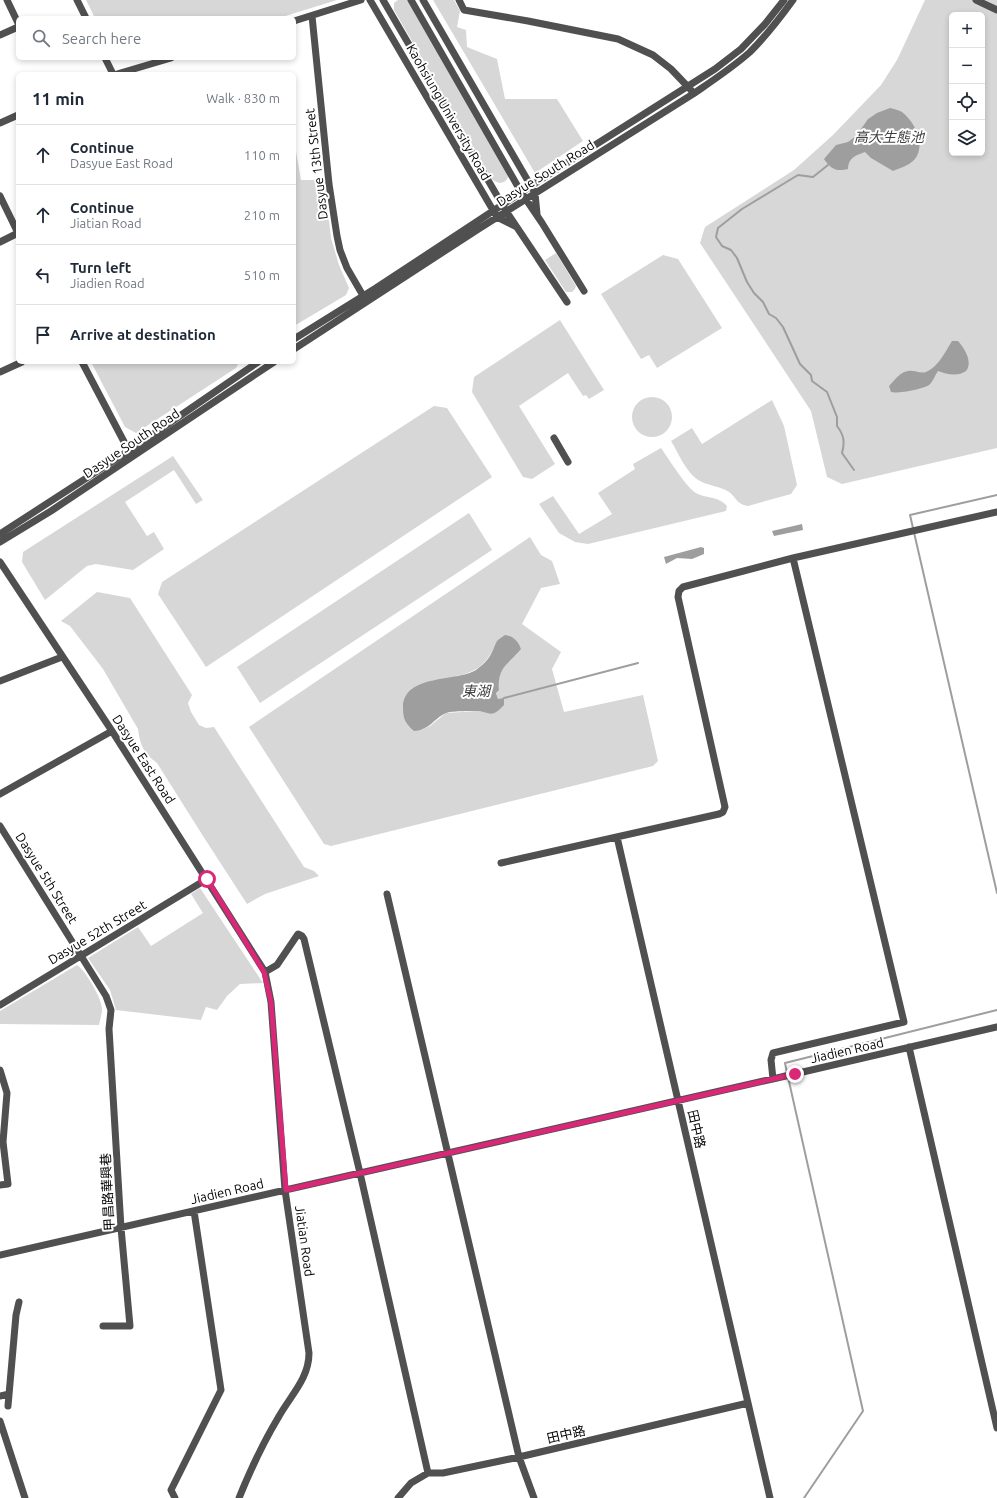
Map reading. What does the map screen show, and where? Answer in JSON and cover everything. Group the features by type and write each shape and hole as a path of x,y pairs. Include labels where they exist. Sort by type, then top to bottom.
{"street":[{"path":"7,0 16,19"},
{"path":"77,0 85,16"},
{"path":"296,20 361,0"},
{"name":"Kaohsiung University Road","path":"370,0 495,214 516,227"},
{"name":"Kaohsiung University Road","path":"383,0 506,211 567,302"},
{"name":"Kaohsiung University Road","path":"411,0 521,192 537,214 584,291"},
{"name":"Kaohsiung University Road","path":"423,0 535,193 537,214"},
{"path":"459,0 464,10 618,39 653,55 671,69 689,87 693,94"},
{"name":"Dasyue South Road","path":"296,348 368,302 495,214 502,204 689,87 715,69 741,49 765,24 784,0"},
{"name":"Dasyue South Road","path":"296,338 495,214 506,211 526,199 693,94 750,52 793,0"},
{"path":"976,0 997,10"},
{"name":"Dasyue 13th Street","path":"312,16 329,184 337,236 347,268 368,302"},
{"path":"0,35 16,27"},
{"path":"106,60 112,72"},
{"path":"124,72 164,60"},
{"path":"0,123 16,116"},
{"path":"0,196 16,229"},
{"path":"0,242 16,234"},
{"path":"0,372 18,364"},
{"path":"83,364 130,454"},
{"name":"Dasyue South Road","path":"0,542 51,511 255,364"},
{"path":"259,364 262,370"},
{"name":"Dasyue South Road","path":"0,534 130,454 271,364"},
{"path":"554,438 568,462"},
{"path":"501,863 617,838 723,812 725,806 678,597 679,591 683,587 793,558 997,512"},
{"path":"775,1079 771,1060 773,1053 904,1022 793,558"},
{"name":"Dasyue East Road","path":"0,562 112,731 207,879 264,972"},
{"path":"0,681 62,657"},
{"path":"0,794 112,731"},
{"name":"Dasyue 5th Street","path":"0,826 106,996 111,1010 109,1029"},
{"name":"田中路","path":"617,838 770,1498"},
{"name":"Dasyue 52th Street","path":"0,1005 207,879"},
{"path":"387,894 520,1457 534,1498"},
{"path":"264,972 277,965 298,934 302,936 306,946 360,1173 428,1473"},
{"name":"Jiatian Road","path":"239,1498 246,1479 278,1418 303,1380 309,1361 286,1190 271,1002 264,972"},
{"name":"Jiadien Road","path":"0,1255 775,1079 997,1026"},
{"name":"甲昌路華興巷","path":"103,1326 130,1326 121,1228 109,1029"},
{"path":"909,1048 997,1428"},
{"path":"0,1070 7,1093 3,1142 8,1184 0,1185"},
{"path":"175,1498 171,1490 221,1390 194,1211"},
{"path":"8,1406 16,1315 20,1302"},
{"path":"0,1396 9,1394"},
{"name":"田中路","path":"398,1498 411,1483 428,1473 443,1473 520,1457 748,1403"},
{"path":"0,1421 25,1498"}],"shaded area":[{"path":"86,0 337,0 285,16 94,16"},
{"path":"398,0 408,0 508,173 507,180 498,183 492,179 394,10 394,3"},
{"path":"433,0 454,0 460,11 457,27 466,30 467,47 497,59 505,99 557,99 583,141 535,173"},
{"path":"925,0 997,0 997,448 842,484 827,477 811,411 700,243 705,227 794,170 833,135 881,85 897,60"},
{"path":"296,151 301,180 324,180 331,238 339,265 349,288 346,295 296,325"},
{"path":"556,253 576,286 572,292 566,292 545,260"},
{"path":"663,255 678,259 722,328 657,368 649,355 641,359 601,294"},
{"path":"560,320 604,390 589,399 586,395 583,396 568,373 519,406 555,464 532,479 523,477 472,392 474,377"},
{"path":"92,364 238,364 236,368 136,433 125,427"},
{"path":"656,397 663,400 669,406 672,417 671,425 663,434 656,437 648,437 641,434 633,425 632,413 635,406 644,398"},
{"path":"772,400 784,426 797,485 791,494 748,506 739,502 726,490 707,484 695,478 683,463 671,441 692,428 702,444"},
{"path":"434,406 447,408 492,477 206,667 158,594 162,582"},
{"path":"661,448 682,479 692,490 700,495 719,500 727,506 726,511 588,544 575,542 559,533 539,504 553,496 579,534 612,514 598,493 635,469 633,464"},
{"path":"173,456 203,500 196,504 174,470 125,502 147,536 154,532 164,549 133,570 96,564 87,566 45,600 22,562 23,552"},
{"path":"469,513 492,550 260,703 237,667"},
{"path":"530,537 541,555 552,561 560,584 541,588 522,624 561,652 552,669 564,712 643,695 658,761 653,766 331,846 324,844 249,727","holes":["497,641 517,654 500,673 499,690 496,692 498,699 482,712 446,713 430,726 421,730 456,676 471,672 482,665 490,655"]},
{"path":"97,592 130,598 192,695 188,703 191,712 199,725 206,728 214,727 304,867 314,871 319,876 265,894 247,904 157,763 143,749 138,729 103,669 70,626 61,621"},
{"path":"200,888 263,983 240,984 227,996 217,1010 206,1007 201,1020 116,1010 110,990 88,958 138,927 151,946 203,913 191,894"},
{"path":"77,965 89,979 101,1004 102,1009 99,1025 0,1024 0,1011"}],"water":[{"name":"高大生態池","path":"890,108 901,111 907,116 915,127 918,134 919,147 918,153 913,161 893,171 871,158 865,152 856,156 849,162 848,169 837,170 829,165 824,159 836,145 848,142 856,136 868,119 877,113"},
{"path":"952,341 958,341 967,356 969,364 966,371 959,374 948,374 938,371 932,382 926,387 905,392 891,392 889,386 902,373 910,371 926,372 935,366"},
{"path":"802,524 803,530 774,536 772,531"},
{"path":"701,547 704,548 704,554 692,559 677,558 666,564 664,557"},
{"name":"東湖","path":"505,635 515,639 521,649 504,667 500,676 499,690 496,693 498,699 504,698 504,705 496,712 491,714 477,711 448,712 424,729 414,731 407,723 403,715 403,707 406,696 412,689 421,684 467,674 476,670 489,657 497,641"}],"waterway":[{"path":"828,165 813,177 798,175 742,209 718,228 716,237 722,246 731,250 737,258 747,282 754,293 763,302 769,314 776,318 783,327 800,364 811,375 812,381 827,392 837,417 837,426 843,439 842,453 854,470"},
{"path":"997,495 910,515 997,893"},
{"path":"504,698 638,663"},
{"path":"787,1073 785,1063 997,1010"},
{"path":"788,1077 863,1411 804,1498"}],"route":[{"path":"207,879 264,972 271,1002 286,1190 795,1074"}]}
